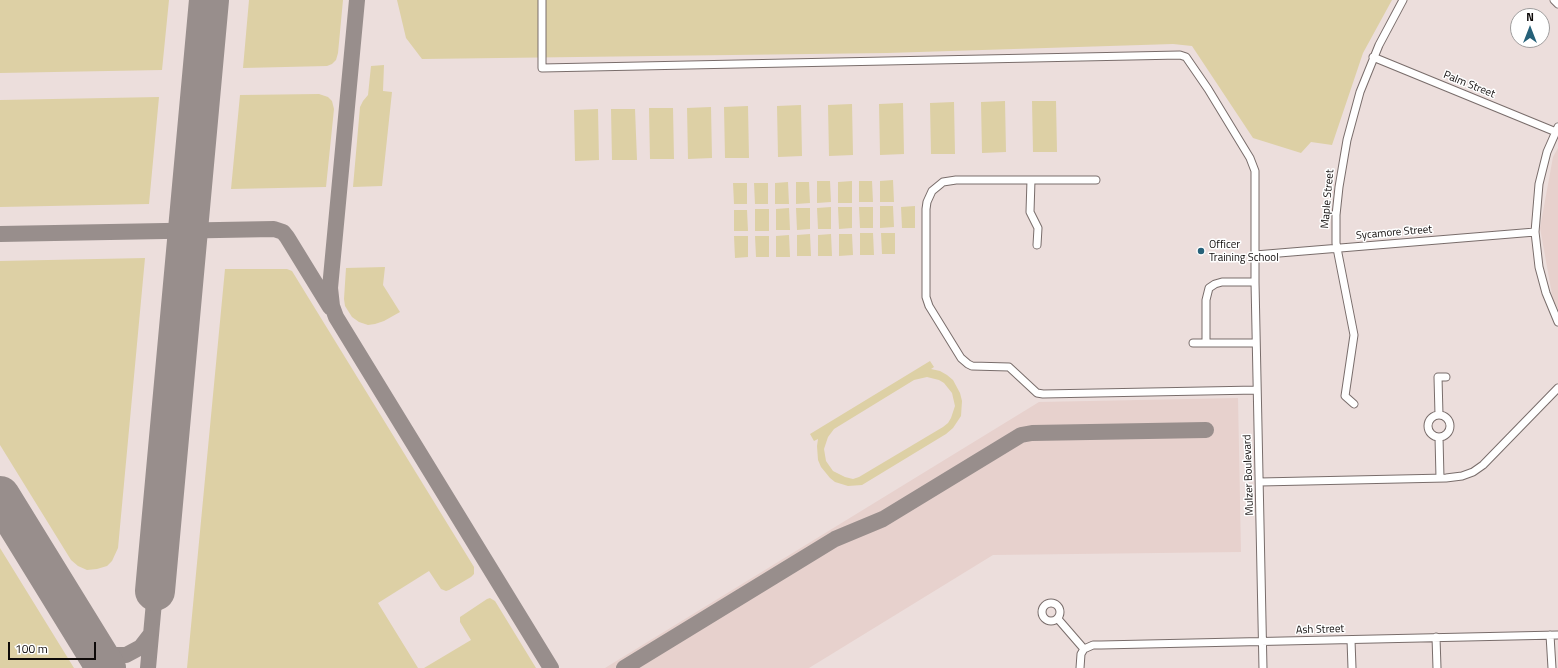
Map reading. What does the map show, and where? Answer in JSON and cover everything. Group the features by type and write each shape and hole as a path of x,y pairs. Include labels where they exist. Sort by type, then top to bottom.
{"street":[{"name":"Mulzer Boulevard","path":"542,0 542,68 941,59 1184,56 1189,60 1208,88 1253,162 1255,178 1255,282 1263,668"},
{"name":"Maple Street","path":"1354,404 1345,396 1354,335 1337,248 1336,215 1344,154 1358,98 1373,57 1403,0"},
{"path":"1554,0 1558,4"},
{"name":"Palm Street","path":"1373,57 1557,130"},
{"path":"1557,130 1544,162 1539,184 1535,232 1539,267 1546,294 1558,322"},
{"path":"1096,180 949,180 937,186 932,191 927,202 927,301 958,353 965,362 977,367 1009,367 1037,393 1043,394 1257,390"},
{"path":"1031,180 1030,212 1038,228 1037,245"},
{"name":"Sycamore Street","path":"1255,255 1535,232"},
{"path":"1206,343 1206,300 1209,288 1222,282 1255,282"},
{"path":"1193,343 1256,343"},
{"path":"1439,415 1438,377 1446,377"},
{"path":"1260,482 1440,478 1462,476 1478,469 1558,388"},
{"path":"1439,415 1446,418 1450,427 1446,433 1439,437 1431,433 1428,426 1430,418 1439,415"},
{"path":"1439,437 1440,478"},
{"path":"1058,619 1084,649 1081,654 1080,668"},
{"path":"1550,635 1552,668"},
{"name":"Ash Street","path":"1084,649 1093,645 1101,644 1558,635"},
{"path":"1436,637 1437,668"},
{"path":"1351,640 1352,668"}],"shaded area":[{"path":"0,0 169,0 162,70 0,73"},
{"path":"249,0 343,0 336,60 327,66 243,68"},
{"path":"397,0 1392,0 1363,53 1332,145 1311,142 1301,153 1253,138 1192,46 1173,44 887,53 422,59 406,38"},
{"path":"384,65 383,91 392,92 382,186 353,187 360,107 368,95 371,66"},
{"path":"319,94 328,97 332,101 334,109 326,187 231,189 240,95"},
{"path":"159,97 149,204 0,207 0,100"},
{"path":"1005,101 1006,152 982,153 981,102"},
{"path":"1032,101 1056,101 1057,152 1033,152"},
{"path":"954,102 955,154 931,154 930,103"},
{"path":"903,103 904,154 880,155 879,104"},
{"path":"852,104 853,155 829,156 828,105"},
{"path":"801,105 802,156 778,157 777,106"},
{"path":"748,106 749,158 725,158 724,107"},
{"path":"711,107 712,158 688,159 687,108"},
{"path":"649,108 673,108 674,159 650,159"},
{"path":"598,109 599,160 575,161 574,110"},
{"path":"611,109 635,109 637,160 612,160"},
{"path":"1558,148 1558,309 1553,300 1540,228 1553,157"},
{"path":"893,180 894,202 880,202 880,181"},
{"path":"817,181 830,181 831,202 817,203"},
{"path":"852,181 852,203 838,203 838,182"},
{"path":"859,181 872,181 873,202 859,202"},
{"path":"788,182 789,204 775,204 775,183"},
{"path":"796,182 809,182 810,203 796,204"},
{"path":"733,183 747,183 747,204 734,204"},
{"path":"754,183 768,183 768,204 755,204"},
{"path":"880,206 893,206 894,227 880,228"},
{"path":"915,206 915,228 902,228 901,207"},
{"path":"831,207 831,229 818,229 817,208"},
{"path":"838,207 852,207 852,228 839,229"},
{"path":"859,207 873,207 873,228 860,228"},
{"path":"789,208 790,230 776,230 776,209"},
{"path":"796,208 810,208 810,229 797,230"},
{"path":"755,209 769,209 769,231 755,231"},
{"path":"734,210 747,210 748,231 734,231"},
{"path":"860,233 873,233 874,255 860,255"},
{"path":"881,233 895,233 895,254 882,254"},
{"path":"810,234 811,256 797,256 797,235"},
{"path":"831,234 832,256 818,256 818,235"},
{"path":"839,234 852,234 853,255 839,256"},
{"path":"789,235 790,257 776,257 776,236"},
{"path":"734,236 748,236 748,257 735,258"},
{"path":"755,236 769,236 769,257 756,257"},
{"path":"145,258 118,548 112,561 107,566 87,570 78,566 71,560 0,445 0,261"},
{"path":"385,267 383,285 400,312 375,324 368,325 359,322 352,317 345,306 346,268"},
{"path":"225,269 287,269 292,271 474,567 474,574 471,577 449,590 446,591 441,589 429,571 378,603 418,668 187,668"},
{"path":"930,361 934,367 931,369 940,371 953,380 960,393 962,401 961,416 953,428 946,434 862,485 848,486 835,482 830,478 821,467 818,460 818,439 814,441 810,434","holes":["927,377 944,383 952,393 955,406 948,423 859,477 853,479 833,471 826,461 824,449 828,437 834,429 914,380"]},
{"path":"1238,398 1241,552 993,555 809,668 605,668 1039,402"},
{"path":"0,548 74,668 0,668"},
{"path":"490,598 495,601 536,668 424,668 471,640 460,622 460,617"}],"taxiway":[{"path":"357,0 330,288 332,306 336,317 551,668"},
{"path":"0,234 274,229 283,232 287,237 330,307"},
{"path":"624,668 835,539 883,519 1021,435 1032,433 1206,430"},
{"path":"148,668 155,591"},
{"path":"93,648 109,655 126,655 141,647 151,634"}],"runway":[{"path":"155,591 209,0"},
{"path":"0,496 106,668"}],"place":[{"name":"Officer Training School","path":"1201,251"}]}
